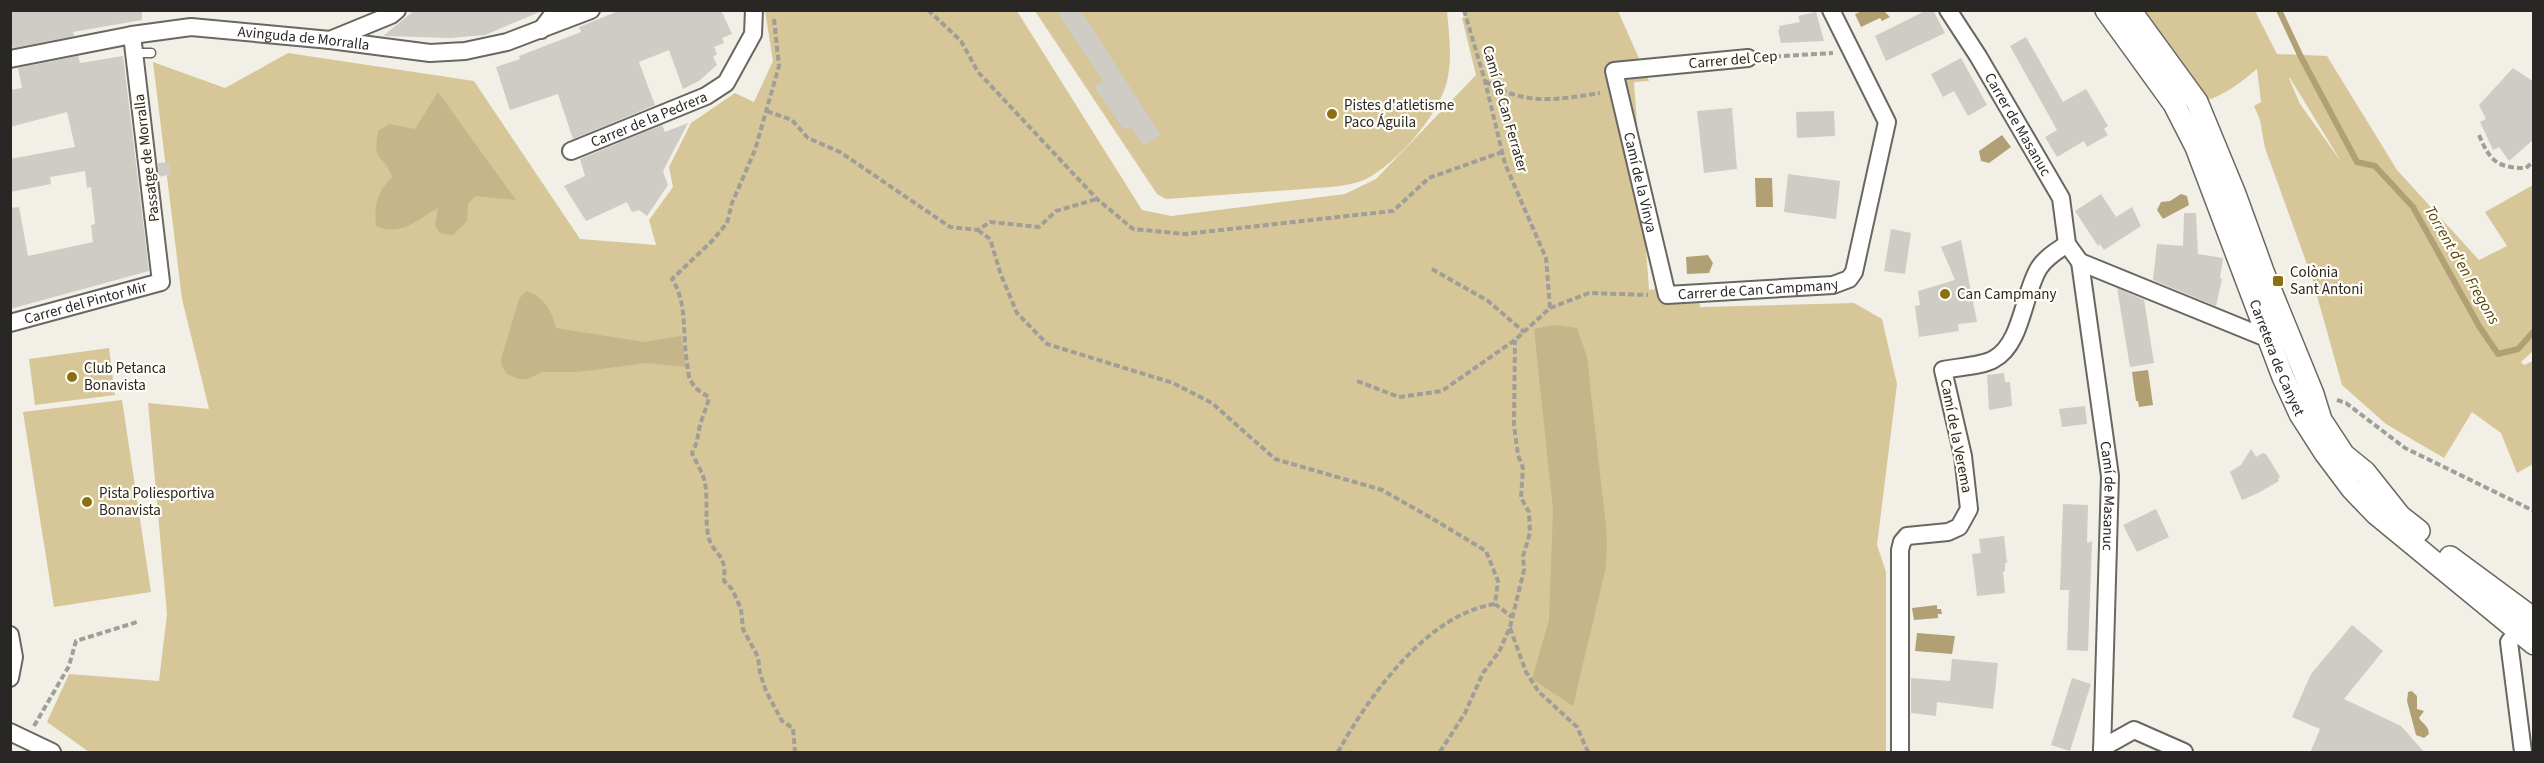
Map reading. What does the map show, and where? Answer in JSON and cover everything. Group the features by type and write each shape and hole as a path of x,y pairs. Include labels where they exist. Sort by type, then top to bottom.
{"street":[{"path":"330,40 391,15 397,10"},
{"path":"540,31 559,10"},
{"name":"Avinguda de Morralla","path":"10,59 132,35 191,27 330,40 430,53 465,51 507,42 591,10"},
{"name":"Carrer de la Pedrera","path":"571,152 706,96 726,83 753,34 754,10"},
{"name":"Carrer de Can Campmany","path":"1667,295 1833,285 1849,279 1854,272 1887,122 1831,10"},
{"name":"Carrer de Masanuc","path":"1948,10 1978,56 2061,198 2067,244"},
{"name":"Carretera de Canyet","path":"2106,10 2174,104 2196,147 2300,414 2325,453 2352,489 2376,514 2530,632"},
{"name":"Carretera de Canyet","path":"2130,10 2197,102 2224,164 2321,420 2344,455 2365,472 2400,516 2462,567 2467,577 2511,613 2530,632"},
{"name":"Passatge de Morralla","path":"132,35 143,53 161,282"},
{"name":"Carrer del Cep","path":"1614,71 1748,58"},
{"name":"Camí de la Vinya","path":"1614,71 1667,295"},
{"name":"Camí de Masanuc","path":"2067,244 2080,262 2110,476 2102,750"},
{"name":"Camí de la Verema","path":"1900,753 1900,550 1902,542 1907,536 1948,532 1959,527 1969,509 1963,456 1943,370 1993,360 2006,349 2017,328 2038,270 2046,259 2067,244"},
{"path":"2080,262 2279,342 2307,409 2321,420"},
{"name":"Carrer del Pintor Mir","path":"10,322 161,282"},
{"path":"2523,753 2509,642 2530,632"},
{"path":"10,635 14,657 10,678"},
{"path":"2102,750 2134,730 2184,753"},
{"path":"18,735 52,753"}],"path":[{"path":"773,10 779,66 755,150 732,203 727,223 712,242 672,279 680,291 683,341 690,381 709,397 707,411 700,426 699,441 692,453 705,481 709,537 714,550 723,558 724,581 732,589 741,609 743,629 758,657 760,673 766,690 782,721 792,728 795,753"},
{"path":"928,10 961,41 978,72 1096,199 1133,229 1185,234 1393,211 1430,178 1502,152"},
{"name":"Camí de Can Ferrater","path":"1464,10 1485,81 1505,164 1546,258 1550,308"},
{"name":"Carrer del Cep","path":"1748,58 1852,52"},
{"path":"1485,81 1500,90 1537,100 1555,100 1619,90"},
{"path":"767,111 792,120 808,138 848,156 950,227 978,230 990,239 1001,275 1017,313 1047,344 1173,383 1212,403 1275,459 1382,490 1486,551 1498,581 1495,604"},
{"path":"2479,135 2486,151 2495,162 2508,168 2526,168 2534,161"},
{"path":"978,230 990,222 1040,227 1056,211 1096,199"},
{"path":"1432,269 1488,302 1524,332"},
{"path":"1357,381 1399,397 1442,391 1515,340 1550,308 1589,293 1667,295"},
{"path":"1440,753 1475,695 1483,673 1499,652 1510,627 1524,570 1523,556 1530,534 1529,512 1521,498 1523,468 1518,455 1514,425 1515,340"},
{"path":"2313,394 2346,403 2405,448 2534,511"},
{"path":"1338,753 1355,721 1427,636 1477,607 1495,604 1512,617"},
{"path":"18,735 69,666 76,641 137,622"},
{"path":"1510,627 1526,672 1539,692 1577,727 1588,753"}],"shaded area":[{"path":"1864,10 1884,11 1890,17 1882,21 1880,18 1861,27 1855,14"},
{"path":"765,11 1017,11 1142,210 1171,216 1345,194 1376,179 1476,75 1462,18 1466,16 1465,11 1618,11 1649,81 1634,82 1649,290 1697,284 1700,307 1854,303 1882,319 1897,384 1877,545 1886,572 1886,752 89,752 47,722 69,674 159,681 167,614 148,403 209,409 182,299 153,62 225,88 288,53 474,81 580,239 656,245 649,220 673,187 669,167 691,123 735,93 754,102 773,61"},
{"name":"Pistes d'atletisme Paco Águila","path":"1035,11 1447,11 1450,48 1448,76 1434,111 1414,138 1390,162 1366,179 1335,187 1166,199 1157,194"},
{"path":"2145,11 2255,11 2277,54 2327,56 2397,170 2479,260 2507,246 2485,212 2533,185 2533,351 2521,362 2524,365 2533,361 2533,464 2517,473 2501,433 2472,412 2444,458 2386,424 2342,385 2312,278 2265,148 2260,120 2254,106 2261,102 2257,69 2228,91 2208,100","holes":["2290,78 2342,163 2300,104"]},
{"path":"438,92 516,200 475,196 468,204 467,221 453,235 440,233 435,226 438,208 408,226 393,230 376,226 378,199 392,177 378,154 378,131 389,124 415,129"},
{"path":"2002,135 2011,147 1989,163 1981,161 1979,151"},
{"path":"1755,178 1772,178 1773,207 1756,207"},
{"path":"2181,194 2187,196 2189,205 2163,219 2157,210 2161,202 2170,201"},
{"path":"1708,255 1713,263 1709,273 1687,274 1686,257"},
{"path":"526,291 538,297 546,305 556,328 644,342 681,336 686,367 646,363 578,372 542,372 528,379 519,379 507,374 502,367 501,359 519,299"},
{"path":"1553,325 1577,328 1587,357 1607,536 1606,567 1573,706 1532,679 1549,620 1553,510 1534,329"},
{"name":"Club Petanca Bonavista","path":"109,348 115,395 35,405 29,359"},
{"path":"2148,370 2153,405 2139,407 2132,372"},
{"name":"Pista Poliesportiva Bonavista","path":"122,400 151,592 54,607 23,412"},
{"path":"1937,605 1937,609 1941,609 1942,614 1938,614 1938,618 1914,620 1912,608"},
{"path":"1917,633 1955,636 1952,654 1915,651"},
{"path":"2412,691 2417,696 2417,709 2424,711 2419,718 2429,734 2424,738 2416,735 2407,701 2408,692"}],"building":[{"path":"10,10 142,10 142,20 73,32 74,36 13,48 10,43"},
{"path":"415,10 542,11 485,35 450,38 383,36"},
{"path":"621,10 721,10 732,34 722,38 724,43 714,47 717,54 713,57 717,65 699,81 683,89 669,50 639,62 655,105 573,139 558,94 510,110 496,67 581,32 579,27"},
{"path":"1056,10 1080,10 1161,135 1143,146 1130,126 1124,130 1094,86 1103,81"},
{"path":"1927,10 1933,10 1945,33 1886,61 1875,36"},
{"path":"1816,12 1824,41 1781,43 1779,26 1800,22 1798,16"},
{"path":"2026,37 2063,102 2086,89 2108,126 2104,129 2108,135 2087,147 2084,141 2057,157 2045,137 2057,130 2010,46"},
{"path":"78,56 80,63 123,56 149,271 10,309 10,208 19,207 28,256 93,242 91,225 95,224 91,187 87,188 85,171 50,177 51,184 10,192 10,159 75,147 67,112 10,127 10,90 22,88 18,68"},
{"path":"1961,58 1987,105 1968,116 1954,91 1943,97 1931,74"},
{"path":"2513,68 2534,82 2534,139 2509,161 2499,147 2493,150 2480,122 2486,119 2479,105"},
{"path":"1732,108 1737,169 1704,173 1697,111"},
{"path":"1834,111 1835,136 1797,138 1796,112"},
{"path":"688,123 663,171 668,185 647,216 639,210 632,212 627,202 586,221 564,186 585,176 580,159 662,125 665,132"},
{"path":"169,162 171,174 159,177 158,163"},
{"path":"1788,174 1840,181 1836,219 1784,212"},
{"path":"2101,194 2116,217 2132,207 2141,226 2104,250 2100,244 2098,246 2075,211"},
{"path":"2184,213 2196,213 2198,254 2223,258 2220,278 2222,279 2216,306 2153,280 2157,244 2183,246"},
{"path":"1891,229 1911,233 1905,274 1884,271"},
{"path":"1961,240 1977,322 1958,324 1959,331 1919,337 1915,306 1920,305 1918,291 1955,280 1941,247"},
{"path":"2117,288 2144,300 2154,363 2130,367"},
{"path":"2004,373 2005,382 2010,382 2012,406 1989,410 1987,375"},
{"path":"2085,406 2087,424 2062,427 2059,409"},
{"path":"2251,449 2256,457 2263,453 2266,454 2280,477 2279,481 2242,500 2230,472 2241,465"},
{"path":"2063,504 2088,505 2087,543 2092,541 2088,651 2067,650 2069,590 2060,590"},
{"path":"2156,509 2169,537 2137,552 2123,525"},
{"path":"2004,536 2007,563 2005,563 2003,572 2005,593 1977,596 1972,554 1981,553 1979,539"},
{"path":"2352,625 2383,651 2344,699 2401,726 2425,753 2310,753 2320,729 2292,717 2311,674"},
{"path":"1952,659 1998,663 1993,709 1937,702 1936,716 1911,713 1911,678 1950,681"},
{"path":"2072,678 2091,684 2070,751 2051,745"}],"waterway":[{"name":"Torrent d'en Fregons","path":"2279,10 2301,57 2357,162 2375,166 2413,207 2479,326 2498,354 2518,349 2534,331"}],"place":[{"name":"Pistes d'atletisme Paco Águila","path":"1332,114"},
{"name":"Colònia Sant Antoni","path":"2278,281"},
{"name":"Can Campmany","path":"1945,294"},
{"name":"Club Petanca Bonavista","path":"72,377"},
{"name":"Pista Poliesportiva Bonavista","path":"87,502"}]}
